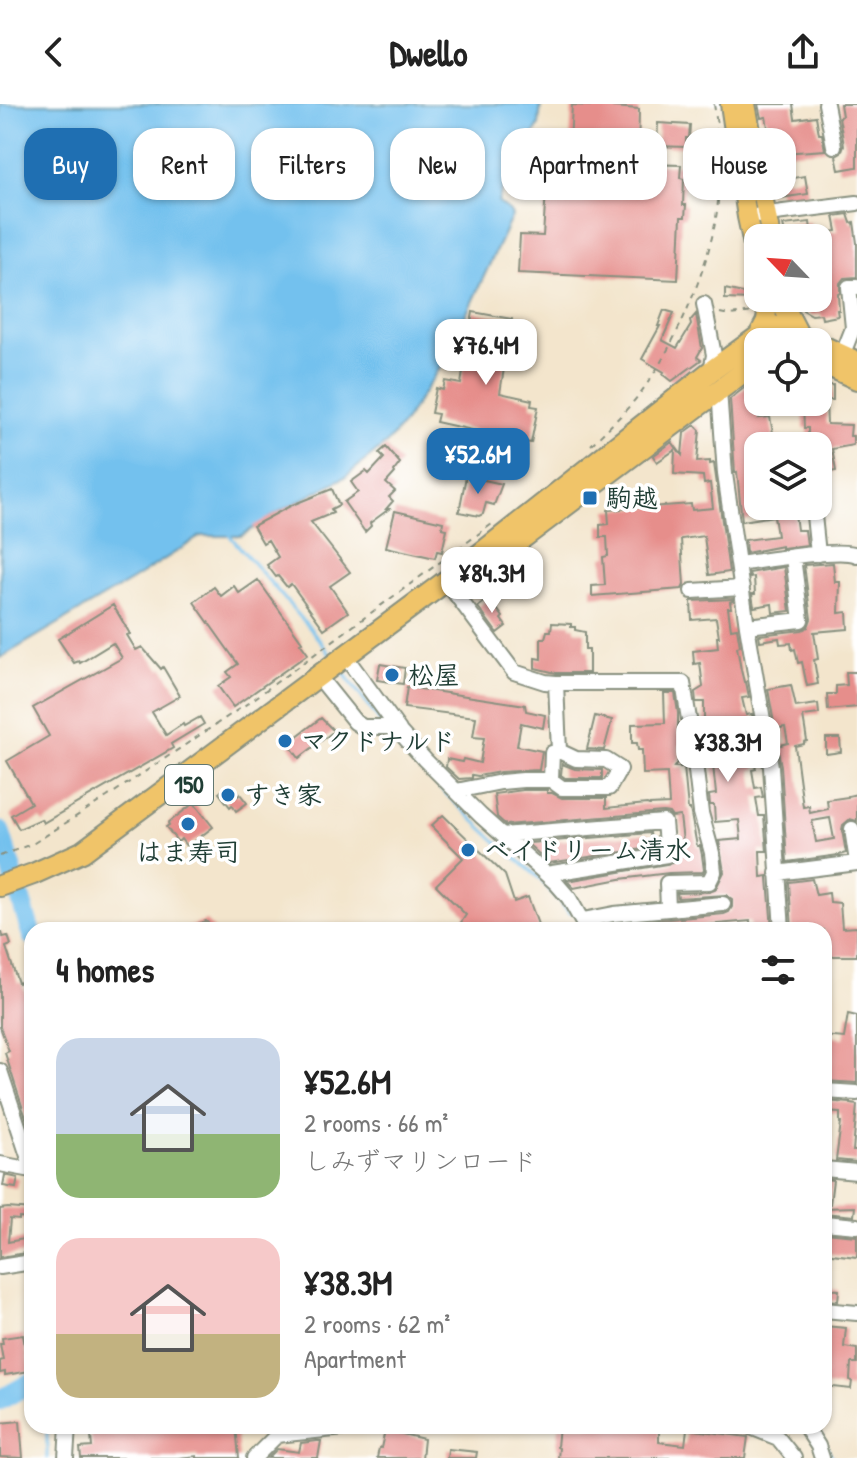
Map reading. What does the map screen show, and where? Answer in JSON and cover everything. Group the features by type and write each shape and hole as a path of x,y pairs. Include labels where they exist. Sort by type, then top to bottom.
{"highway":[{"name":"150","path":"0,892 35,880 82,852 449,586 744,358"},
{"name":"150","path":"715,380 744,367"},
{"path":"832,367 857,379"}],"main road":[{"path":"730,104 756,216 761,224"},
{"path":"746,104 756,224"}],"street":[{"path":"826,104 834,146"},
{"path":"756,216 857,203"},
{"path":"850,359 855,328 849,287 857,287"},
{"path":"704,304 714,355 725,474 771,767 781,922"},
{"path":"814,520 818,554"},
{"path":"739,564 818,554 851,552 857,555"},
{"path":"747,626 801,620 793,557"},
{"path":"449,586 514,672 556,683 683,683 701,813 700,838 712,853 713,876 709,882 667,883 668,909"},
{"path":"692,591 742,588"},
{"path":"333,669 355,722 363,727 396,729"},
{"path":"333,669 456,791 546,874 569,898 583,922"},
{"path":"556,683 559,751"},
{"path":"692,737 716,736"},
{"path":"456,791 501,782 551,780 562,788 609,788 620,769 606,760 576,759 559,751 552,753 551,780"},
{"path":"502,835 664,822 667,855 546,874"},
{"path":"777,873 857,862 852,829"},
{"path":"593,922 614,914 723,904"},
{"path":"0,1071 24,1144"},
{"path":"832,1091 857,1093"},
{"path":"0,1164 24,1168"},
{"path":"832,1170 857,1172"},
{"path":"832,1224 857,1226"},
{"path":"0,1267 24,1263"},
{"path":"832,1311 857,1313"},
{"path":"66,1458 68,1434"},
{"path":"254,1458 274,1434"},
{"path":"768,1434 778,1438 794,1458"},
{"path":"810,1434 822,1458"}],"path":[{"path":"584,452 617,421 642,391 674,339 696,286 714,229 718,203 718,130 714,104"},
{"path":"696,286 704,304 717,312 774,328"},
{"path":"0,856 34,843 238,710 333,669 335,637 496,521"}],"water":[{"path":"0,104 541,104 537,128 501,128 501,194 498,202 512,216 445,360 387,443 345,477 241,536 201,536 0,658"}],"building":[{"path":"613,104 613,107 639,109 639,128 571,128 572,105"},
{"path":"758,104 793,104 795,119 816,116 825,150 796,152 796,128 768,128 766,117 761,118"},
{"path":"840,104 857,104 857,167 839,170 836,156 844,145"},
{"path":"658,123 690,125 690,128 683,128 683,147 667,146 667,128 658,128"},
{"path":"667,165 681,165 683,205 686,205 685,217 681,217 678,280 518,273 520,235 543,236 545,200 667,200"},
{"path":"805,176 808,194 796,196 796,178"},
{"path":"848,214 851,223 854,222 857,277 844,278 840,283 838,316 822,319 821,314 807,312 832,312 832,232 837,231 834,216"},
{"path":"725,289 744,293 744,300 725,299"},
{"path":"664,310 674,313 662,340 677,348 696,314 702,348 697,357 701,360 672,381 664,372 642,359 660,326"},
{"path":"473,312 512,319 500,393 532,400 531,406 538,407 531,443 436,422 438,414 431,413 436,388 443,390 445,381 461,384"},
{"path":"744,388 744,416 770,417 773,432 744,432 744,520 748,520 742,521 735,473 730,399"},
{"path":"804,416 827,416 827,424 851,425 853,445 832,449 832,432 808,432 808,428 804,428"},
{"path":"695,425 700,430 697,462 714,463 729,572 709,575 704,536 681,539 682,589 592,596 592,586 605,585 603,557 608,556 607,537 600,537 600,525 609,524 608,510 691,504 692,510 713,508 710,483 704,484 703,476 674,474 675,450 657,462 653,456 672,442 682,455 684,433"},
{"path":"386,447 400,463 386,483 395,491 389,497 393,501 365,532 344,502 358,492 351,482 366,471 369,474 384,458 379,453"},
{"path":"832,449 836,471 832,472"},
{"path":"466,476 502,484 494,505 486,503 483,514 479,516 459,512"},
{"path":"332,489 339,505 331,509 333,513 311,522 350,572 330,586 348,612 324,629 291,584 287,587 267,565 278,557 268,540 263,543 253,526 292,505"},
{"path":"395,511 443,522 442,528 447,529 442,552 437,551 435,558 386,547"},
{"path":"775,520 796,520 797,530 805,530 807,545 746,553 745,540 777,536"},
{"path":"833,563 835,582 840,582 839,613 847,612 848,629 814,632 818,684 807,686 802,662 798,663 791,643 780,644 779,638 760,641 759,635 808,627 811,619 804,565"},
{"path":"784,567 790,611 773,613 772,604 754,607 754,577 750,578 749,573"},
{"path":"258,580 308,654 233,707 218,686 231,677 227,672 238,664 194,602 214,587 221,596 234,586 239,593"},
{"path":"489,598 506,626 497,633 478,607"},
{"path":"733,599 731,608 728,608 731,629 737,628 741,670 749,697 742,698 746,715 752,714 754,725 746,726 756,769 752,770 755,788 761,787 763,797 756,798 759,816 764,816 767,851 760,851 761,877 768,876 771,922 637,922 724,914 732,907 732,899 726,895 678,898 677,893 715,890 724,872 719,841 741,839 739,820 715,822 714,805 710,805 709,795 716,794 711,746 722,744 726,735 720,727 704,726 704,702 696,702 695,692 703,687 700,663 694,664 693,651 718,648 719,637 716,618 692,620 691,601"},
{"path":"113,605 136,650 142,647 161,669 163,667 180,696 152,712 166,735 200,717 204,724 171,744 173,748 43,823 41,819 19,829 11,815 31,803 7,761 49,736 33,708 122,658 113,643 80,663 74,663 58,639"},
{"path":"552,623 571,624 575,630 585,632 589,673 556,673 535,668 535,658 541,659 541,638 551,631"},
{"path":"380,664 405,668 403,684 377,680"},
{"path":"846,672 857,672 857,707 828,710 827,694 836,694 836,686 847,685"},
{"path":"791,685 796,707 818,704 819,714 803,716 807,741 795,746 803,807 809,806 810,813 828,809 827,800 857,794 857,821 850,819 842,830 846,853 787,862 777,746 788,743 785,727 775,729 768,689","holes":["830,818 834,839 816,842 812,821"]},
{"path":"407,687 525,705 526,711 545,715 543,728 521,723 517,746 542,751 539,770 472,775 472,778 459,779 446,767 447,759 480,763 484,738 473,737 476,717 404,708"},
{"path":"664,693 675,693 678,735 681,734 683,745 679,745 680,758 674,767 684,767 688,809 704,870 620,879 574,888 567,881 672,863 676,858 676,843 683,842 680,816 672,817 663,812 506,825 497,817 494,794 547,790 547,793 562,798 606,798 606,808 669,804 667,773 643,774 642,750 638,750 637,743 632,743 632,724 665,723"},
{"path":"595,716 612,720 604,750 587,749"},
{"path":"321,718 334,731 299,758 288,743"},
{"path":"826,738 840,738 841,752 826,754"},
{"path":"562,764 575,769 602,770 602,778 565,778 561,775"},
{"path":"230,785 247,803 236,811 219,793"},
{"path":"194,803 213,827 187,847 181,839 178,842 166,827"},
{"name":"ベイドリーム清水","path":"443,815 505,875 514,902 528,897 537,922 461,922 466,915 436,885 463,858 431,826"},
{"path":"650,833 651,840 656,839 656,847 549,863 529,845 529,843"},
{"path":"812,879 816,895 829,893 830,902 840,903 842,928 857,927 857,956 832,956 832,922 792,922 789,882"},
{"path":"2,932 3,937 8,936 11,945 6,947 18,983 21,982 24,990 24,1111 0,1027"},
{"path":"848,1014 857,1016 857,1083 832,1081 832,1037 844,1038"},
{"path":"832,1102 857,1105 853,1151 857,1151 857,1162 836,1160 840,1113 832,1112"},
{"path":"5,1175 18,1178 16,1188 3,1186"},
{"path":"855,1207 854,1216 832,1214 832,1208"},
{"path":"0,1209 24,1209 24,1218 10,1219 8,1242 24,1239 24,1253 0,1257"},
{"path":"832,1234 857,1236 857,1257 832,1254"},
{"path":"832,1290 839,1290 838,1301 832,1301"},
{"path":"832,1327 846,1328 844,1347 857,1349 857,1363 851,1363 851,1389 832,1387"},
{"path":"23,1335 24,1372 0,1373 2,1338"},
{"path":"20,1421 23,1458 0,1457 0,1423"},
{"path":"91,1434 237,1434 239,1458 81,1458 80,1448 92,1447"},
{"path":"384,1434 424,1439 422,1458 377,1458"},
{"path":"558,1434 659,1434 659,1442 685,1445 686,1434 748,1437 745,1458 558,1458"},
{"path":"321,1441 318,1458 268,1458 277,1449 299,1452 301,1443"},
{"path":"448,1449 477,1452 476,1458 447,1458"}],"waterway":[{"path":"230,536 331,656"},
{"path":"340,668 381,723"},
{"path":"388,732 445,793 538,877 570,913"},
{"path":"0,831 28,922"},
{"path":"0,1400 24,1386"},
{"path":"47,1434 47,1458"},
{"path":"821,1434 832,1458"}],"place":[{"name":"駒越","path":"590,498"},
{"name":"松屋","path":"392,675"},
{"name":"マクドナルド","path":"285,741"},
{"name":"すき家","path":"228,795"},
{"name":"はま寿司","path":"188,824"},
{"name":"ベイドリーム清水","path":"468,850"}]}
